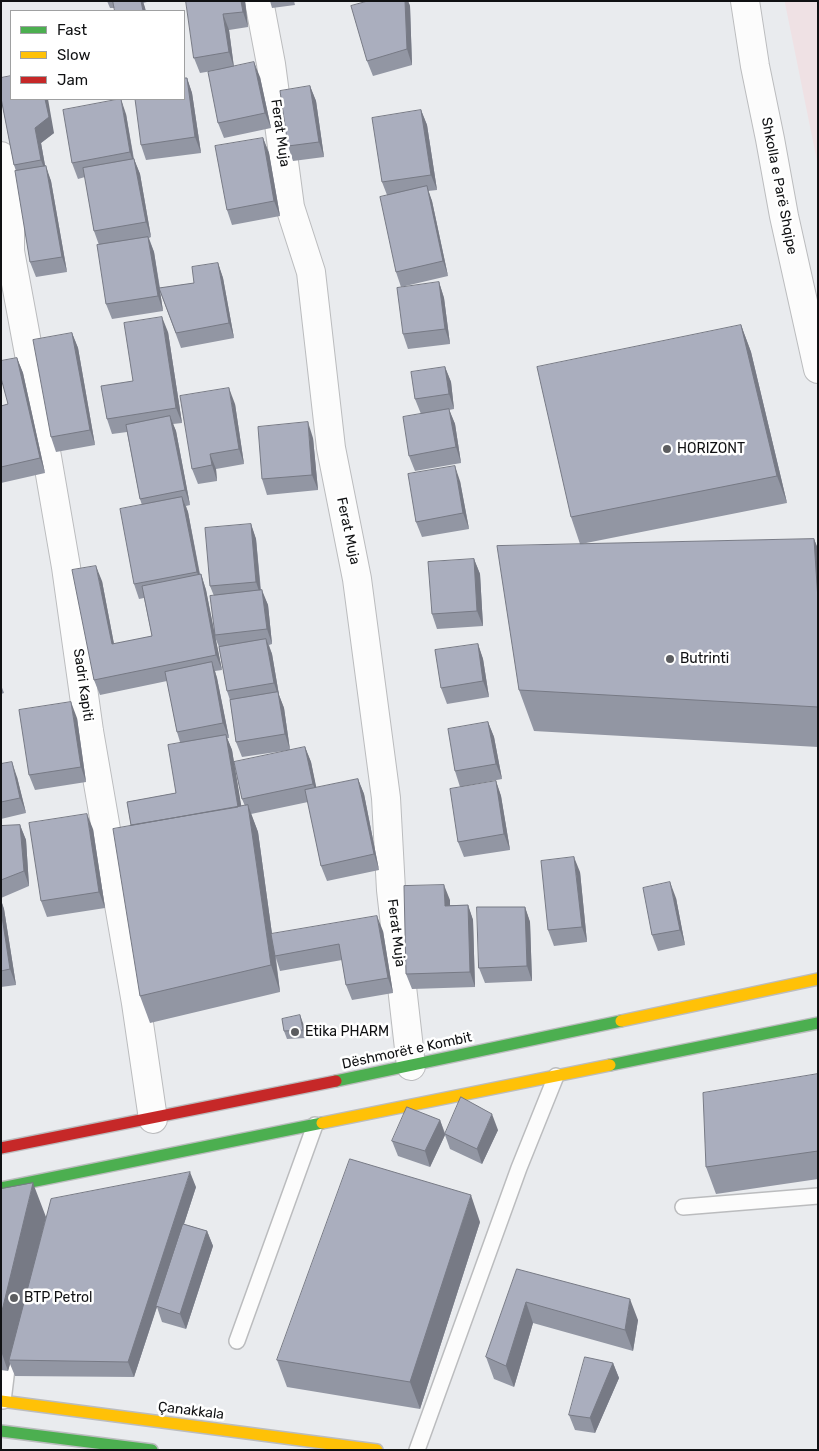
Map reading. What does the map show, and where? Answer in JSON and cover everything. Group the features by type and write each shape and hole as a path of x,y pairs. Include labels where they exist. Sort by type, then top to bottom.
{"street":[{"name":"Ferat Muja","path":"259,1 271,64 290,207 310,272 330,448 357,579 386,798 391,890 411,1066"},
{"name":"Shkolla e Parë Shqipe","path":"745,1 755,66 784,216 818,369"},
{"name":"Sadri Kapiti","path":"1,156 10,214 5,252 32,370 66,567 89,731 136,1003 152,1119"},
{"name":"Dëshmorët e Kombit","path":"1,1148 310,1091 411,1066 818,979"},
{"path":"1,1188 314,1120 556,1076 818,1023"},
{"name":"Çanakkala","path":"2,1401 378,1450"},
{"path":"1,1431 152,1450"}],"lane":[{"path":"417,1450 519,1168 556,1076"},
{"path":"238,1340 314,1120"},
{"path":"38,1199 41,1180"},
{"path":"683,1207 818,1196"},
{"path":"2,1401 12,1337"}],"shaded area":[{"path":"785,1 818,1 818,166 785,3"}],"building":[{"path":"113,1 141,1 143,10 115,10"},
{"path":"186,1 241,1 243,12 223,14 229,52 194,58"},
{"path":"368,1 405,1 407,49 367,61 351,6"},
{"path":"254,62 265,113 218,123 208,72"},
{"path":"10,76 10,100 45,100 49,117 35,128 41,160 14,165 1,98 1,78"},
{"path":"185,78 187,78 195,137 141,145 135,100 185,100"},
{"path":"310,86 319,142 288,146 280,91"},
{"path":"121,100 130,152 72,163 63,110"},
{"path":"421,110 431,175 382,182 372,118"},
{"path":"263,138 274,201 227,210 215,146"},
{"path":"134,159 146,222 94,231 83,168"},
{"path":"46,166 62,257 30,262 15,171"},
{"path":"427,186 443,261 396,272 380,197"},
{"path":"148,237 158,296 106,304 97,245"},
{"path":"218,263 229,323 176,333 159,288 194,283 192,267"},
{"path":"439,282 445,329 403,334 397,288"},
{"path":"162,317 176,408 107,419 101,386 133,381 124,323"},
{"name":"HORIZONT","path":"741,325 777,476 571,517 537,367"},
{"path":"72,333 90,430 51,437 33,340"},
{"path":"17,358 40,458 1,467 1,406 8,404 1,378 1,361"},
{"path":"445,367 449,394 415,399 411,372"},
{"path":"229,388 239,449 210,454 212,465 192,469 180,396"},
{"path":"449,409 456,447 409,456 403,417"},
{"path":"170,416 185,490 140,499 126,425"},
{"path":"308,422 312,475 262,479 258,427"},
{"path":"455,466 463,513 416,522 408,474"},
{"path":"182,497 197,572 134,584 120,509"},
{"path":"251,524 256,582 210,586 205,528"},
{"name":"Butrinti","path":"814,539 818,600 818,707 519,690 497,546"},
{"path":"474,559 477,611 432,614 428,562"},
{"path":"96,566 112,644 152,636 142,586 201,574 216,655 94,680 72,570"},
{"path":"262,590 267,629 215,635 210,596"},
{"path":"266,639 274,683 227,691 219,647"},
{"path":"478,644 483,681 441,688 435,650"},
{"path":"212,662 223,723 177,732 165,672"},
{"path":"278,692 285,734 236,742 230,700"},
{"path":"71,702 81,767 29,775 19,710"},
{"path":"488,722 496,764 455,771 448,729"},
{"path":"226,735 238,807 131,825 127,802 176,793 168,745"},
{"path":"305,747 313,784 242,799 234,762"},
{"path":"12,762 20,798 1,802 1,764"},
{"path":"358,779 374,854 321,866 305,790"},
{"path":"496,781 504,834 458,842 450,789"},
{"path":"248,805 271,965 140,996 113,829"},
{"path":"87,814 99,892 41,901 29,823"},
{"path":"20,825 24,871 1,880 1,826"},
{"path":"574,857 582,927 548,930 541,861"},
{"path":"670,882 680,930 652,935 643,888"},
{"path":"444,885 445,906 468,905 470,972 406,974 404,886"},
{"path":"477,907 525,907 527,966 479,968"},
{"path":"1,910 10,969 1,971"},
{"path":"377,916 388,978 346,985 339,944 275,956 271,934"},
{"path":"300,1015 303,1030 284,1031 282,1019"},
{"path":"818,1074 818,1151 706,1167 703,1093"},
{"path":"461,1097 492,1114 477,1149 445,1134"},
{"path":"407,1107 440,1120 425,1151 392,1141"},
{"path":"350,1159 471,1195 410,1382 277,1360"},
{"name":"BTP Petrol","path":"190,1172 128,1362 9,1360 51,1199"},
{"path":"33,1183 1,1315 1,1189"},
{"path":"183,1224 207,1231 180,1314 156,1306"},
{"path":"517,1269 630,1299 625,1330 526,1302 506,1366 486,1357"},
{"path":"585,1357 613,1363 590,1418 569,1415"}],"traffic: fast":[{"path":"336,1081 621,1021"},
{"path":"610,1065 818,1023"},
{"path":"1,1188 322,1123"},
{"path":"1,1431 152,1450"}],"traffic: slow":[{"path":"621,1021 818,979"},
{"path":"322,1123 610,1065"},
{"path":"1,1401 377,1450"}],"traffic: jam":[{"path":"1,1148 336,1081"}],"place":[{"name":"HORIZONT","path":"667,449"},
{"name":"Butrinti","path":"670,659"},
{"name":"Etika PHARM","path":"295,1032"},
{"name":"BTP Petrol","path":"14,1298"}]}
